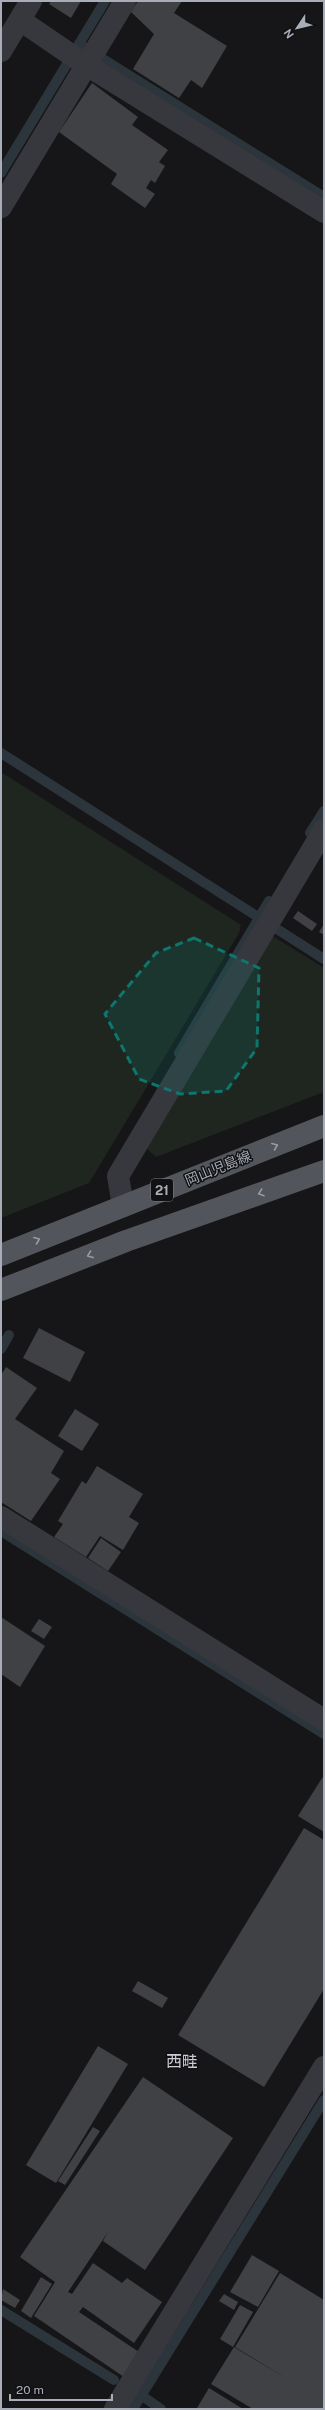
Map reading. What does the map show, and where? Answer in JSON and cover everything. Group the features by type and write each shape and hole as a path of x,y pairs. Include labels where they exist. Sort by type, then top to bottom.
{"main road":[{"name":"岡山児島線","path":"1,1255 324,1126"},
{"path":"1,1290 126,1241 324,1171"}],"street":[{"path":"1,51 31,1"},
{"path":"1,206 89,58 125,1"},
{"path":"20,20 62,49 89,58 324,212"},
{"path":"123,1206 118,1176 267,923 324,830"},
{"path":"1,1517 324,1720"},
{"path":"115,2409 324,2066"}],"highlighted area":[{"path":"194,938 259,968 257,1048 226,1091 180,1094 139,1079 105,1014 156,953"}],"shaded area":[{"path":"1,772 241,925 239,933 89,1183 1,1218"},
{"path":"271,935 324,968 324,1092 156,1157 144,1146"}],"building":[{"path":"51,1 81,1 71,18 49,4"},
{"path":"138,1 182,1 174,13 227,46 202,88 191,80 179,98 133,69 154,34 131,12"},
{"path":"92,83 138,117 132,125 168,150 159,162 165,166 155,183 151,180 146,188 155,194 145,208 111,184 117,174 59,132"},
{"path":"298,911 317,924 312,931 293,918"},
{"path":"324,924 324,935 319,932"},
{"path":"39,1328 85,1352 70,1382 23,1358"},
{"path":"6,1367 37,1388 15,1419 64,1451 51,1473 60,1479 31,1521 1,1502 1,1375"},
{"path":"75,1409 99,1424 82,1451 58,1436"},
{"path":"97,1466 143,1494 129,1517 139,1523 123,1550 100,1536 86,1557 54,1537 63,1524 58,1521 82,1481 86,1484"},
{"path":"101,1538 121,1552 108,1571 88,1558"},
{"path":"1,1617 45,1646 20,1687 1,1674"},
{"path":"39,1619 52,1627 44,1639 31,1631"},
{"path":"324,1775 324,1832 298,1816"},
{"path":"304,1828 324,1840 324,1989 264,2087 178,2035"},
{"path":"138,1981 168,1998 162,2008 132,1991"},
{"path":"98,2046 128,2064 56,2183 26,2165"},
{"path":"143,2077 233,2138 145,2270 103,2241 108,2232 68,2292 72,2294 93,2263 122,2283 127,2278 162,2302 134,2343 83,2307 79,2312 139,2352 124,2377 34,2316 55,2282 20,2257"},
{"path":"93,2127 100,2131 65,2185 58,2181"},
{"path":"252,2255 279,2271 258,2307 230,2292"},
{"path":"280,2273 324,2300 324,2409 253,2409 211,2384 234,2347 289,2380 235,2347"},
{"path":"41,2277 52,2284 31,2318 21,2311"},
{"path":"3,2289 20,2300 15,2308 1,2300"},
{"path":"224,2294 238,2302 234,2310 219,2301"},
{"path":"240,2305 253,2312 233,2347 220,2339"},
{"path":"209,2388 243,2409 197,2408"}],"waterway":[{"path":"1,173 105,1"},
{"path":"79,44 324,197"},
{"path":"1,753 324,959"},
{"path":"310,833 324,811"},
{"path":"179,1053 269,901"},
{"path":"1,1349 9,1335"},
{"path":"1,1531 324,1734"},
{"path":"133,2409 324,2100"},
{"path":"1,2310 114,2380"},
{"path":"138,2393 161,2409"}],"district":[{"name":"西畦","path":"182,2061"}]}
